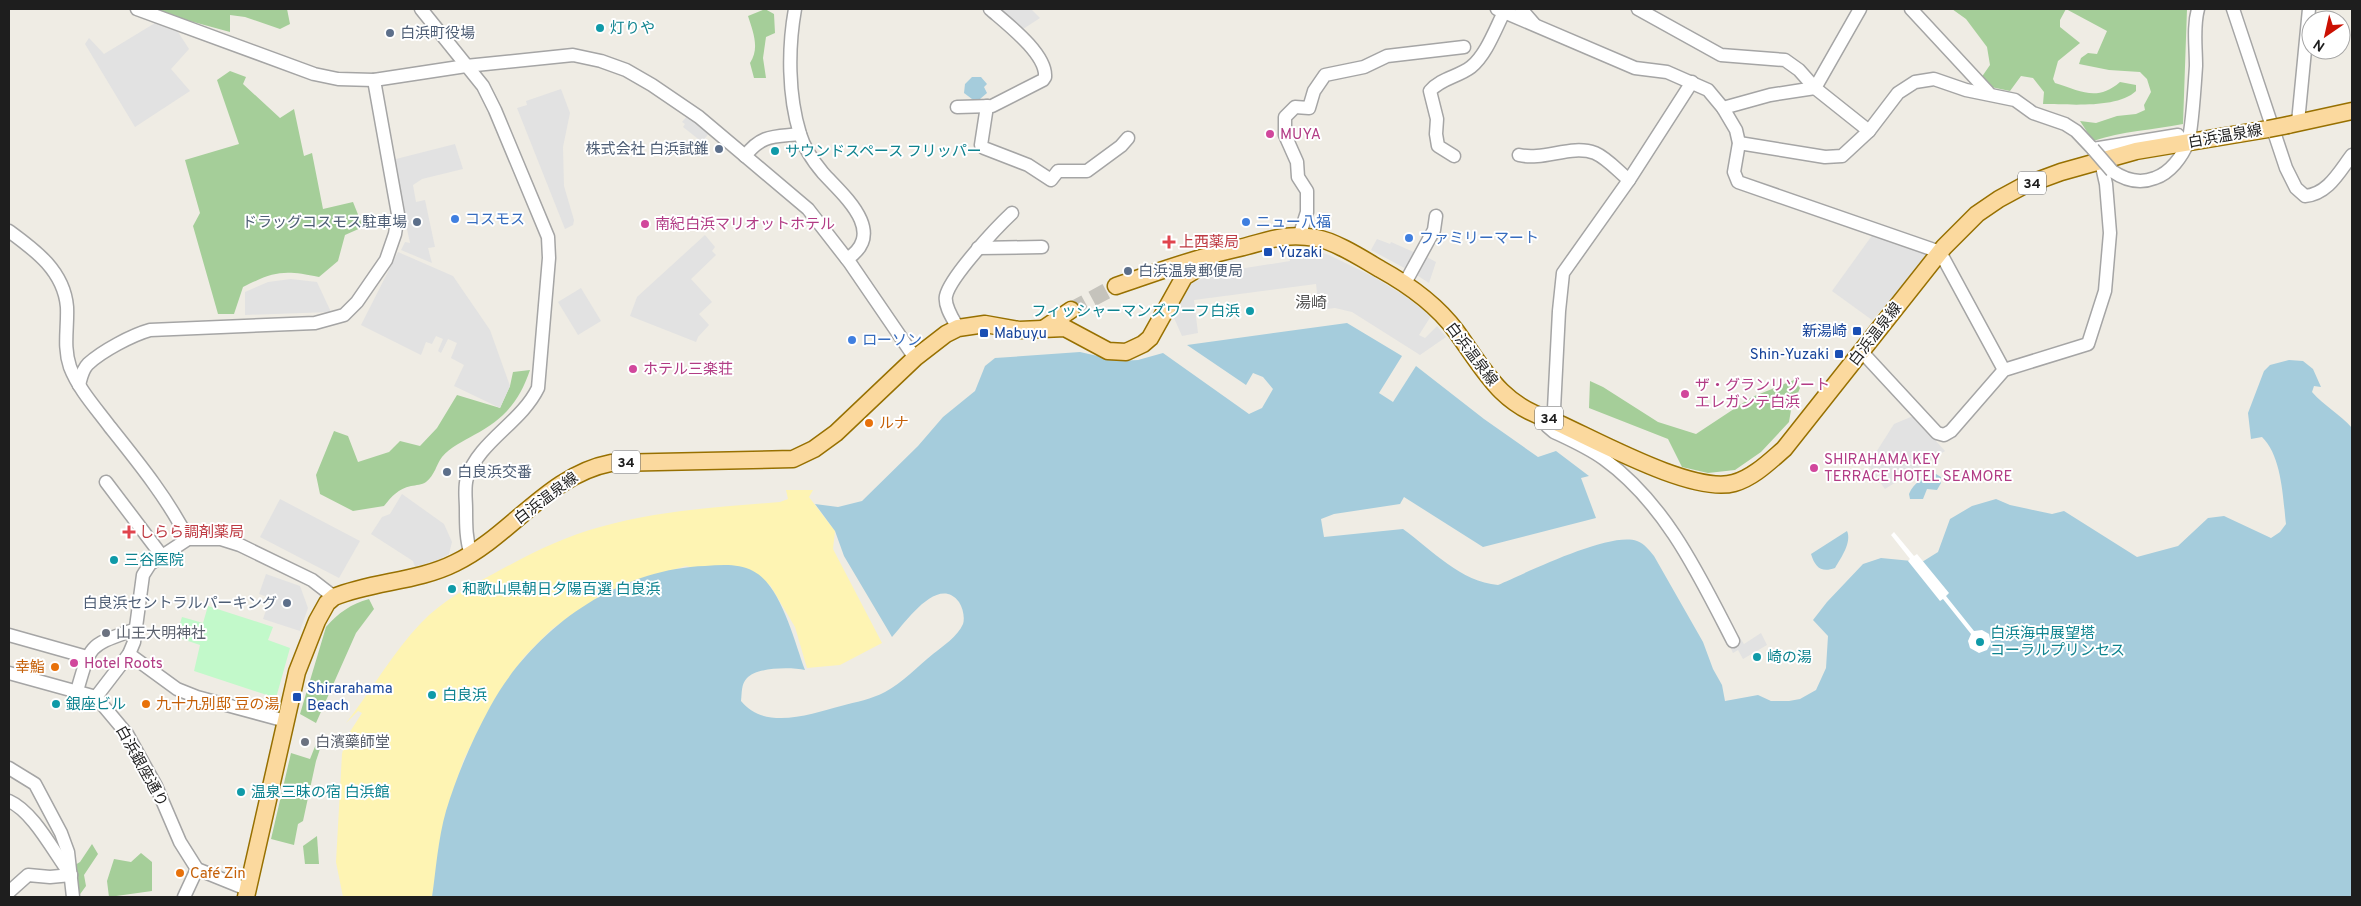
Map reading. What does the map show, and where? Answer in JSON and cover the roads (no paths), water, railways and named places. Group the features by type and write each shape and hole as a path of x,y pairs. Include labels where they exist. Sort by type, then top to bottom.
{"main road":[{"name":"白浜温泉線","path":"334,597 428,574 471,555 488,544 555,488 576,474 594,466 611,463 793,459 814,449 836,433 915,358 946,334 958,328 985,324 1019,330 1065,328 1098,347 1117,353 1136,349 1150,338 1184,277 1200,266 1236,249 1265,239 1299,237 1326,241 1405,283 1432,304 1450,322 1484,371 1506,395 1529,413 1550,419 1678,478 1707,485 1734,483 1758,471 1784,449 1940,252 1971,219 1999,199 2023,186 2062,172 2136,151 2268,129 2352,112"},
{"name":"白浜温泉線","path":"1116,286 1215,252 1236,249"},
{"path":"1041,330 1071,310"},
{"path":"247,894 297,672 321,614 334,597"}],"street":[{"path":"137,9 314,74 338,79 374,80 466,66 573,55 601,61 626,70 699,117 808,209 847,259 915,358"},
{"path":"421,9 483,86 495,110 548,237 550,258 538,388 532,401 522,414 474,462 466,480 466,536 471,555"},
{"path":"795,9 790,53 791,78 800,134 816,164 844,193 860,219 863,238 856,253 847,259"},
{"path":"957,107 986,106 1008,99 1043,80 1045,73 1030,46 990,9"},
{"path":"1522,9 1536,26"},
{"path":"1638,9 1721,54 1785,60 1799,70 1815,88 1869,131"},
{"path":"1815,88 1860,9"},
{"path":"1911,9 1988,92"},
{"path":"1739,143 1825,157 1842,156 1869,131 1898,93 1914,82 1934,79 1966,90 1988,92 2015,100 2033,113 2065,124 2076,131 2102,161 2122,178 2132,181 2153,179 2169,170 2186,143 2196,68 2195,21 2198,9"},
{"path":"2232,9 2278,145 2296,188 2305,196 2316,195 2326,188 2352,155"},
{"path":"2293,123 2309,9"},
{"path":"1454,156 1438,146 1436,134 1437,119 1430,91 1436,83 1462,74 1473,66 1501,11 1635,68 1667,72 1708,90 1724,108 1736,130 1739,143 1734,172 1738,182 1940,252 2004,370"},
{"path":"1299,237 1307,212 1307,191 1298,177 1297,162 1285,135 1285,117 1295,107 1309,108 1314,91 1325,75 1364,67 1387,56 1464,47"},
{"path":"79,386 82,373 88,364 137,334 150,330 315,324 344,315 358,302 386,260 395,234 398,214 374,80"},
{"path":"1692,82 1629,180 1563,273 1559,311 1554,410 1547,426 1554,432 1604,459 1646,498 1691,560 1733,641"},
{"path":"1724,108 1770,96 1815,88"},
{"path":"986,106 981,145 984,148 1028,165 1051,180 1058,170 1087,170 1121,146 1128,138"},
{"path":"745,156 754,144 761,139 800,134"},
{"path":"1519,155 1530,157 1579,150 1596,154 1629,180"},
{"path":"1862,352 1937,433 1944,435 1951,431 2004,370 2088,344 2105,291 2110,233 2102,161"},
{"path":"958,328 948,308 946,296 950,286 978,248 1012,212"},
{"path":"1405,283 1434,230 1436,216"},
{"path":"9,231 40,253 61,285 67,306 66,352 79,386 136,459 188,539"},
{"path":"978,248 1042,247"},
{"path":"66,352 77,360 88,364"},
{"path":"106,482 162,556"},
{"path":"96,698 129,654 136,629 143,575 150,564 188,539 221,539 240,545 312,580 334,597"},
{"path":"78,691 87,657 96,644 136,629"},
{"path":"9,635 87,657"},
{"path":"129,654 177,689 197,697 286,721"},
{"name":"白浜銀座通り","path":"9,673 78,691 96,698 127,734 156,786 180,842 197,869"},
{"path":"9,768 35,784 61,833 68,852 73,897"},
{"path":"9,801 16,804 38,828 71,875"},
{"path":"184,897 197,869 247,894"},
{"path":"9,892 28,875 50,877 71,875"}],"water":[{"path":"972,77 981,77 987,84 984,87 987,93 980,99 972,99 964,93 965,84"},
{"path":"1347,323 1402,356 1379,393 1393,402 1416,366 1484,419 1538,457 1556,451 1589,476 1581,478 1596,518 1483,547 1404,497 1400,504 1334,514 1321,519 1324,537 1403,529 1459,572 1484,583 1498,585 1589,547 1624,540 1637,541 1645,545 1654,556 1703,642 1713,669 1722,685 1725,701 1758,695 1771,701 1789,701 1800,699 1816,690 1826,668 1828,636 1813,620 1827,602 1863,564 1881,558 1922,562 1938,552 1950,519 1972,506 1996,499 2010,505 2052,514 2064,511 2137,557 2178,546 2208,518 2224,516 2271,538 2280,532 2286,524 2278,466 2269,445 2262,437 2251,439 2248,413 2264,371 2270,365 2289,360 2303,361 2313,369 2321,387 2314,386 2312,392 2352,428 2352,897 432,897 439,843 446,811 460,771 483,719 508,679 529,653 553,629 580,609 609,592 640,578 672,570 723,565 747,568 763,578 779,601 805,670 791,668 774,669 752,674 744,683 741,701 751,710 763,716 789,718 816,713 875,697 898,684 954,637 963,624 963,610 959,602 951,595 941,594 932,597 913,612 892,637 844,556 835,531 815,504 838,507 862,501 918,446 943,417 975,391 985,366 995,358 1080,352 1120,361 1138,360 1163,353 1249,414 1262,408 1273,389 1263,377 1253,373 1246,385 1187,345"},
{"path":"1936,474 1941,477 1941,483 1937,490 1927,489 1923,499 1910,499 1909,494 1917,483 1924,478"},
{"path":"1847,531 1847,545 1835,568 1826,570 1819,568 1811,554"}],"tunnel":[{"path":"1071,310 1116,286"}],"place":[{"name":"灯りや","path":"600,28"},
{"name":"白浜町役場","path":"390,33"},
{"name":"MUYA","path":"1270,134"},
{"name":"株式会社 白浜試錐","path":"719,149"},
{"name":"サウンドスペース フリッパー","path":"775,151"},
{"name":"コスモス","path":"455,219"},
{"name":"ドラッグコスモス駐車場","path":"417,222"},
{"name":"ニュー八福","path":"1246,222"},
{"name":"南紀白浜マリオットホテル","path":"645,224"},
{"name":"ファミリーマート","path":"1409,238"},
{"name":"上西薬局","path":"1169,242"},
{"name":"Yuzaki","path":"1268,252"},
{"name":"白浜温泉郵便局","path":"1128,271"},
{"name":"フィッシャーマンズワーフ白浜","path":"1250,311"},
{"name":"新湯崎","path":"1857,331"},
{"name":"Mabuyu","path":"984,333"},
{"name":"ローソン","path":"852,340"},
{"name":"Shin-Yuzaki","path":"1839,354"},
{"name":"ホテル三楽荘","path":"633,369"},
{"name":"ザ・グランリゾート エレガンテ白浜","path":"1685,394"},
{"name":"ルナ","path":"869,423"},
{"name":"SHIRAHAMA KEY TERRACE HOTEL SEAMORE","path":"1814,468"},
{"name":"白良浜交番","path":"447,472"},
{"name":"しらら調剤薬局","path":"129,532"},
{"name":"三谷医院","path":"114,560"},
{"name":"和歌山県朝日夕陽百選 白良浜","path":"452,589"},
{"name":"白良浜セントラルパーキング","path":"287,603"},
{"name":"山王大明神社","path":"106,633"},
{"name":"白浜海中展望塔 コーラルプリンセス","path":"1980,642"},
{"name":"崎の湯","path":"1757,657"},
{"name":"Hotel Roots","path":"74,663"},
{"name":"幸鮨","path":"55,667"},
{"name":"白良浜","path":"432,695"},
{"name":"Shirarahama Beach","path":"297,697"},
{"name":"銀座ビル","path":"56,704"},
{"name":"九十九別邸 豆の湯","path":"146,704"},
{"name":"白濱藥師堂","path":"305,742"},
{"name":"温泉三昧の宿 白浜館","path":"241,792"},
{"name":"Café Zin","path":"180,873"}],"district":[{"name":"湯崎","path":"1311,302"}]}
